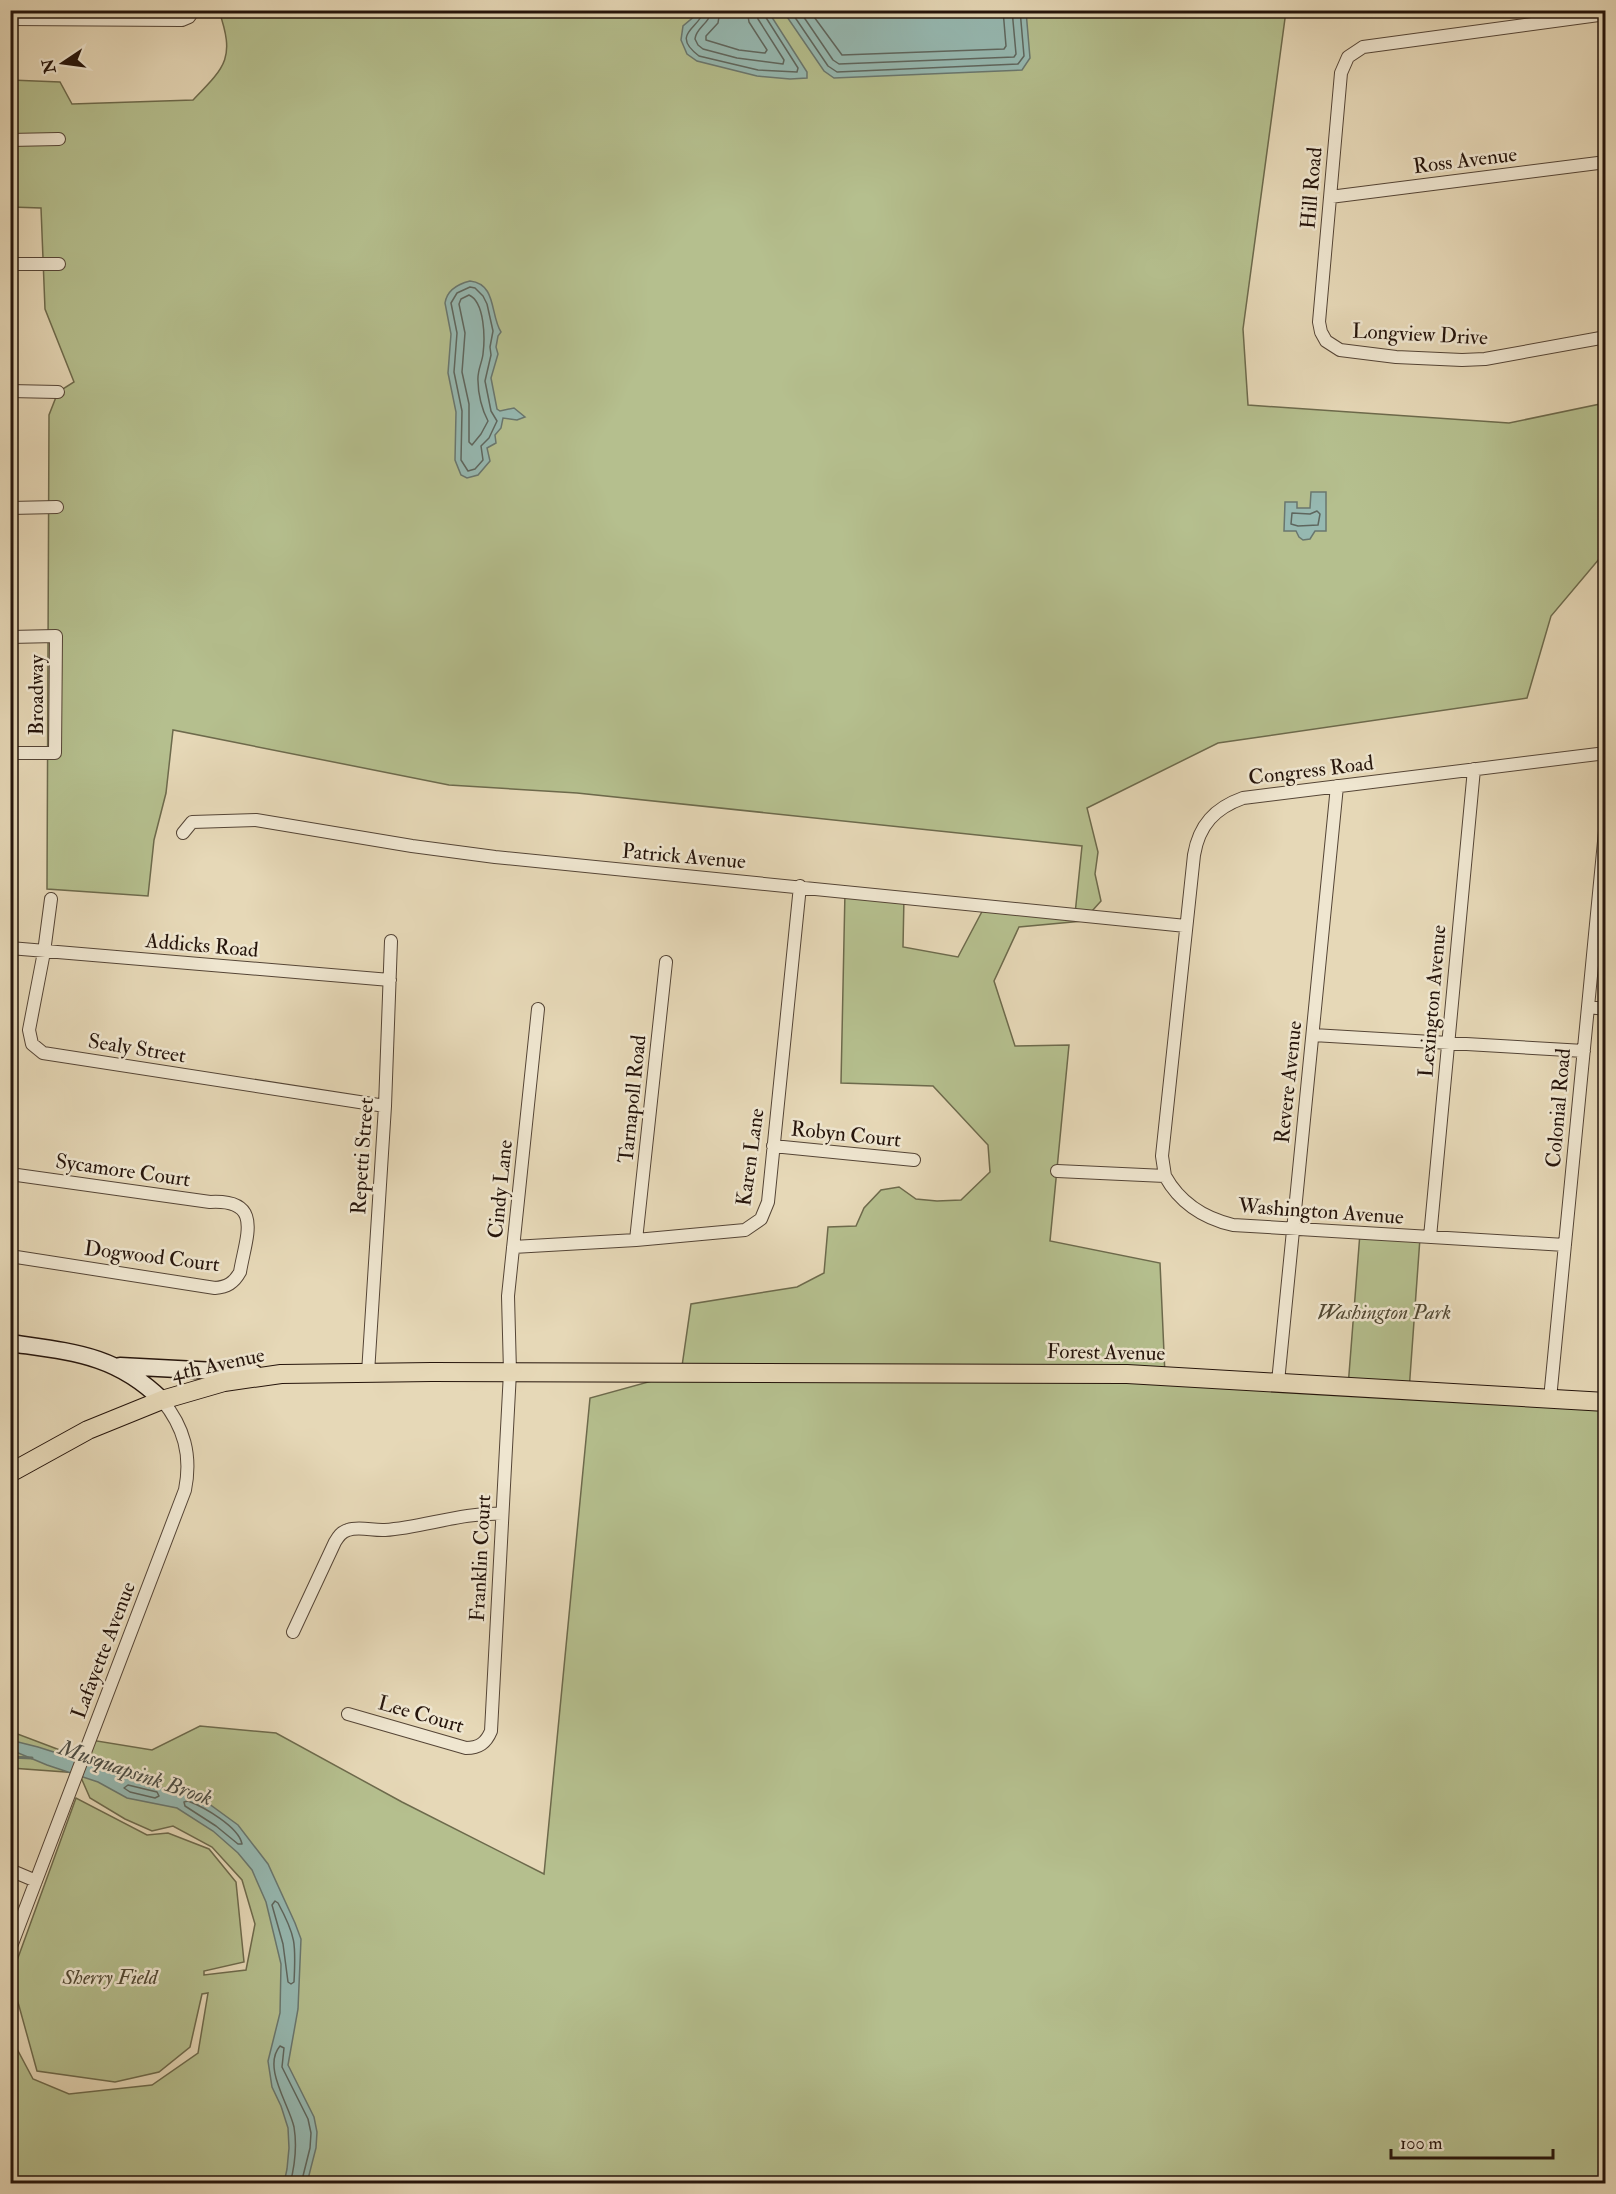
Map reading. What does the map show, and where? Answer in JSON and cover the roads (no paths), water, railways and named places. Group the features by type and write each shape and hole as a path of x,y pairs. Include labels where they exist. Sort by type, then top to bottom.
{"main road":[{"name":"4th Avenue","path":"10,1343 80,1354 117,1366 134,1376 162,1400 224,1382 281,1374 510,1372"},
{"path":"117,1366 281,1374"},
{"name":"Forest Avenue","path":"510,1372 1127,1374 1605,1402"},
{"path":"10,1473 88,1430 162,1400"}],"street":[{"path":"10,19 182,20 189,17 194,10"},
{"name":"Hill Road","path":"1319,322 1341,73 1348,58 1363,47 1605,14"},
{"path":"10,140 59,139"},
{"name":"Ross Avenue","path":"1330,197 1605,162"},
{"path":"10,264 59,264"},
{"name":"Longview Drive","path":"1319,322 1321,333 1326,340 1340,350 1418,358 1485,359 1605,337"},
{"path":"10,391 58,392"},
{"path":"10,508 57,507"},
{"name":"Broadway","path":"10,637 56,636 55,753 10,753"},
{"name":"Congress Road","path":"1165,1176 1162,1156 1196,842 1208,820 1217,810 1230,802 1243,798 1605,753"},
{"name":"Lexington Avenue","path":"1430,1237 1474,769"},
{"name":"Revere Avenue","path":"1278,1382 1337,786"},
{"name":"Patrick Avenue","path":"183,833 192,822 256,820 412,846 495,857 1186,926"},
{"name":"Colonial Road","path":"1550,1399 1605,821"},
{"name":"Karen Lane","path":"513,1247 636,1240 745,1230 754,1226 766,1211 800,886"},
{"name":"Sealy Street","path":"51,899 45,952 29,1030 32,1044 43,1053 385,1106"},
{"name":"Repetti Street","path":"368,1373 385,1106 391,941"},
{"name":"Addicks Road","path":"10,948 390,980"},
{"name":"Tarnapoll Road","path":"636,1240 666,962"},
{"path":"1588,1007 1605,1009"},
{"name":"Cindy Lane","path":"510,1372 508,1296 538,1009"},
{"path":"1313,1035 1584,1051"},
{"name":"Robyn Court","path":"773,1146 914,1160"},
{"path":"1057,1171 1165,1176"},
{"name":"Sycamore Court","path":"10,1174 199,1201 231,1202"},
{"name":"Washington Avenue","path":"1165,1176 1189,1206 1218,1222 1233,1226 1565,1245"},
{"name":"Dogwood Court","path":"10,1256 215,1288 223,1287 230,1284 240,1272 249,1225 243,1210 231,1202"},
{"name":"Franklin Court","path":"483,1743 491,1731 510,1372"},
{"name":"Lafayette Avenue","path":"10,1949 185,1490 188,1457 185,1439 178,1423 162,1400"},
{"path":"293,1632 335,1542 344,1531 358,1528 386,1530 458,1516 482,1513 502,1514"},
{"name":"Lee Court","path":"348,1714 466,1748 473,1748 483,1743"},
{"path":"10,1870 36,1881"}],"water":[{"path":"702,10 768,11 807,72 807,78 757,76 697,61 687,54 681,40 683,26"},
{"path":"783,11 1026,11 1030,58 1022,70 834,78 824,71"},
{"path":"470,281 479,283 489,294 501,332 498,336 496,347 498,354 491,378 497,409 500,411 514,408 525,417 517,420 503,418 501,428 495,435 496,443 487,448 490,461 478,475 467,478 461,475 455,460 456,412 448,373 451,334 445,303 448,294 454,288"},
{"path":"1311,492 1326,492 1326,531 1315,531 1310,539 1303,540 1296,531 1284,531 1285,502 1297,502 1297,508 1310,508"},
{"path":"10,1740 205,1801 238,1825 268,1864 301,1939 298,2009 288,2065 314,2117 317,2132 316,2148 307,2183 284,2183 289,2148 288,2128 272,2087 268,2061 280,2013 281,1964 266,1902 252,1870 238,1853 213,1831 177,1808 127,1798 98,1782 11,1750"}],"waterway":[{"name":"Musquapsink Brook","path":"10,1757 32,1758"}],"park label":[{"name":"Washington Park","path":"1384,1312"},
{"name":"Sherry Field","path":"110,1977"}]}
